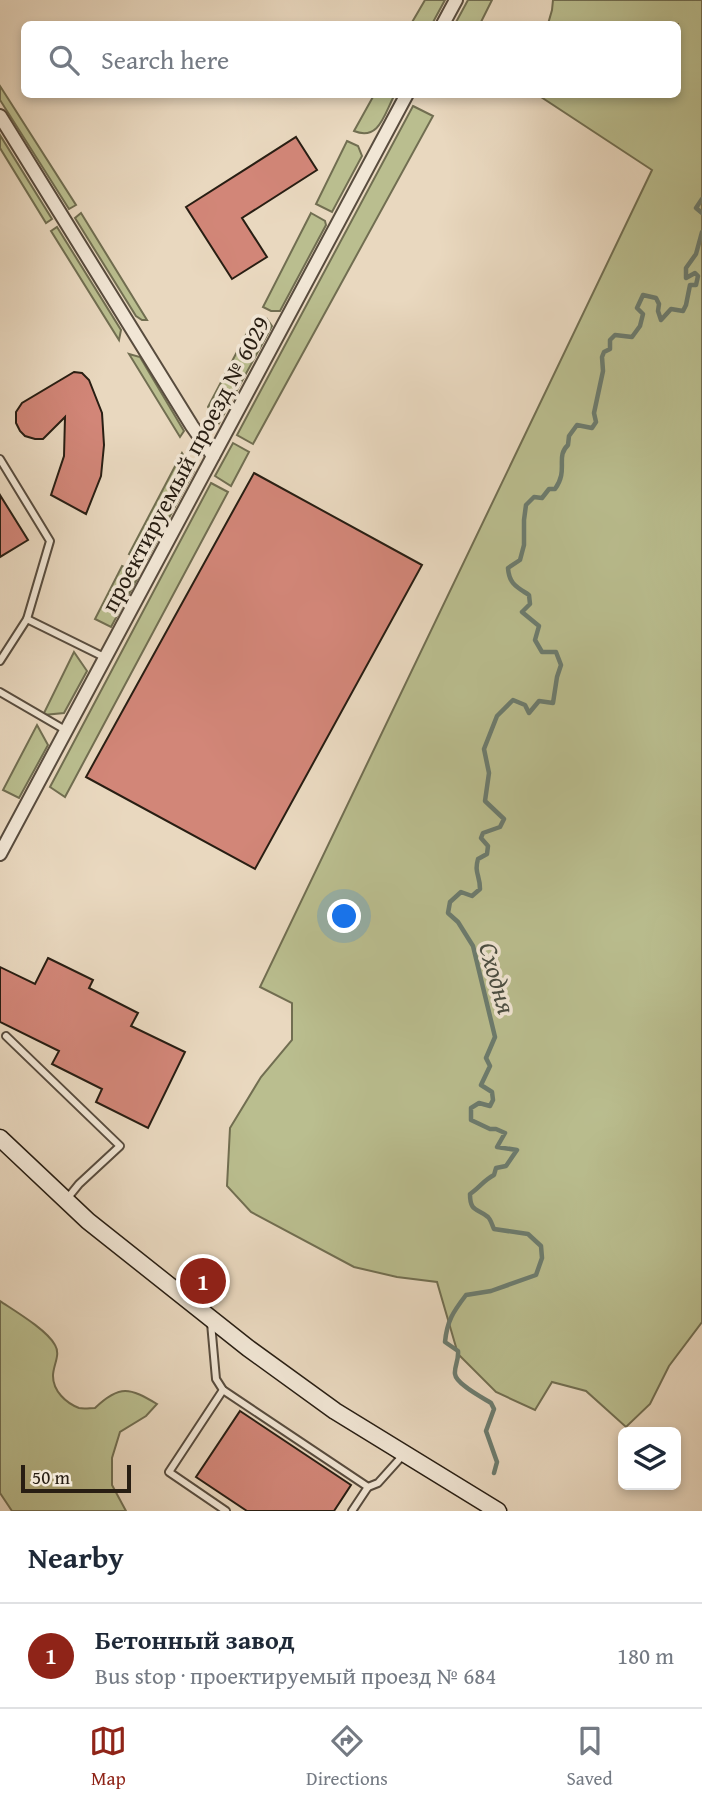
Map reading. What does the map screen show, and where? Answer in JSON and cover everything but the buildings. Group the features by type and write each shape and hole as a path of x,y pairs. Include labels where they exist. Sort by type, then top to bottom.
{"street":[{"path":"445,21 456,0"},
{"name":"проектируемый проезд № 6029","path":"0,854 405,98"},
{"path":"0,116 213,456"},
{"path":"0,1138 65,1200 211,1320 310,1395 498,1511"}],"lane":[{"path":"0,458 50,541 27,619 0,661"},
{"path":"27,619 106,658"},
{"path":"0,692 67,731"},
{"path":"6,1036 120,1146 65,1200"},
{"path":"211,1320 216,1379 223,1390 368,1486"},
{"path":"223,1390 169,1472 226,1511"},
{"path":"352,1511 368,1486 378,1483 404,1454"}],"green space":[{"path":"425,0 445,0 434,21 413,21"},
{"path":"468,0 492,0 482,21 457,21"},
{"path":"553,0 702,0 702,1322 669,1366 650,1404 626,1427 586,1391 552,1382 535,1410 496,1392 458,1354 437,1282 397,1277 354,1267 251,1212 227,1186 230,1128 261,1077 292,1040 292,1003 260,987 652,170 543,98 681,98 681,21 549,21"},
{"path":"0,86 76,205 69,209 0,100"},
{"path":"372,98 393,98 384,118 375,129 362,133 354,131"},
{"path":"413,106 433,116 253,444 237,435"},
{"path":"0,135 52,219 46,223 0,148"},
{"path":"347,141 358,146 362,156 332,212 316,204"},
{"path":"81,213 147,320 136,316 75,218"},
{"path":"311,213 325,221 326,225 280,311 271,311 263,307"},
{"path":"57,227 121,330 119,340 51,231"},
{"path":"267,319 272,326 219,423 208,407 250,327 259,331"},
{"path":"129,354 140,357 184,431 180,437"},
{"path":"233,443 249,452 231,486 215,476"},
{"path":"182,453 194,471 147,559 142,560 129,554"},
{"path":"211,483 228,492 65,797 50,787"},
{"path":"122,566 138,577 111,627 95,619"},
{"path":"74,652 87,671 64,713 43,715"},
{"path":"37,725 48,745 19,798 3,790"},
{"path":"0,1301 51,1339 57,1353 54,1381 61,1396 69,1403 79,1408 95,1408 111,1395 125,1391 139,1394 157,1404 146,1416 120,1432 112,1458 112,1485 126,1511 12,1511 0,1493"}],"waterway":[{"name":"Сходня","path":"702,199 696,208 702,213"},
{"name":"Сходня","path":"494,1473 497,1462 486,1431 494,1409 491,1403 457,1378 455,1371 458,1351 445,1342 447,1328 466,1295 491,1291 536,1275 542,1258 541,1246 528,1234 494,1229 488,1217 471,1204 470,1194 494,1175 496,1168 506,1166 517,1150 497,1147 505,1133 471,1120 471,1108 479,1103 490,1106 493,1100 492,1092 481,1085 490,1066 486,1058 495,1037 473,946 458,922 448,913 450,902 461,892 472,896 480,889 477,864 478,859 487,854 488,846 481,838 483,833 500,827 504,819 485,801 489,773 484,749 497,716 513,700 525,705 529,713 539,701 553,703 561,665 556,652 542,652 535,640 539,626 522,612 530,604 529,595 510,578 508,568 520,560 524,545 526,505 534,497 542,498 549,489 555,489 561,476 562,454 577,425 592,428 596,422 594,413 603,371 602,357 604,352 610,349 610,340 615,335 632,337 640,326 643,314 637,308 643,295 656,298 661,320 671,309 683,311 690,285 696,285 698,276 695,273 686,278 686,268 696,254 702,232"}],"place":[{"name":"Бетонный завод","path":"203,1281"}]}
